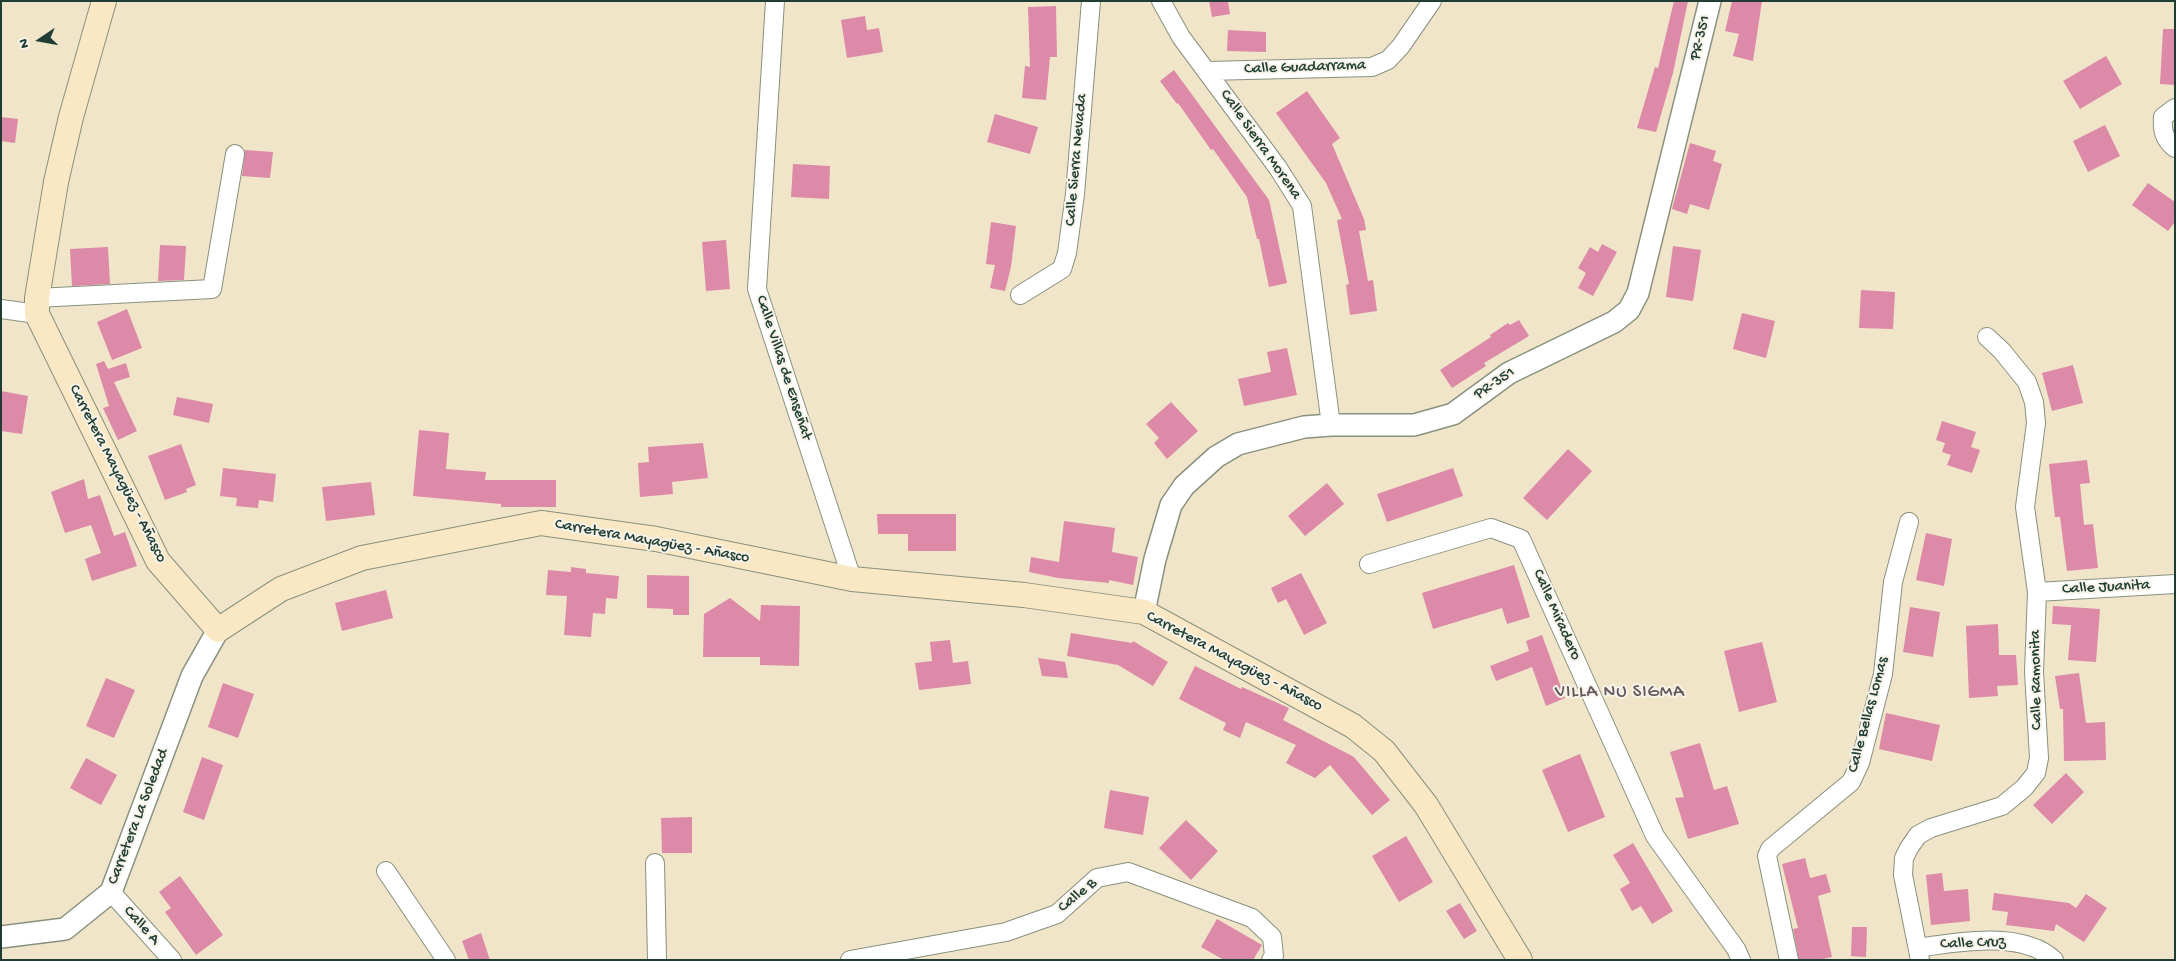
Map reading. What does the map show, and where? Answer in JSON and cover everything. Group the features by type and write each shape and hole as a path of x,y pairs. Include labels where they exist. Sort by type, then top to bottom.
{"main road":[{"path":"37,306 56,182 71,117 104,1"},
{"name":"Carretera Mayagüez - Añasco","path":"37,306 158,561 218,630 281,589 362,558 541,523 656,539 852,579 1024,595 1144,612 1352,726 1384,751 1426,805 1520,960"}],"street":[{"name":"Calle Villas de Enseñat","path":"776,1 757,288 852,579"},
{"name":"Calle Sierra Nevada","path":"1020,295 1062,269 1067,253 1075,194 1091,1"},
{"name":"Calle Sierra Morena","path":"1161,1 1181,37 1278,168 1302,206 1332,425"},
{"name":"Calle Guadarrama","path":"1207,71 1372,67 1388,60 1395,53 1432,1"},
{"name":"PR-351","path":"1144,612 1155,559 1171,505 1184,486 1216,457 1238,444 1304,427 1414,425 1452,414 1509,373 1614,322 1629,310 1638,293 1710,1"},
{"path":"2175,108 2163,117 2162,129 2166,140 2175,148"},
{"path":"1,309 212,288 235,154"},
{"name":"Calle Ramonita","path":"1919,954 1903,876 1904,858 1909,848 1918,835 1931,828 2002,806 2024,788 2036,773 2039,758 2034,672 2037,592 2025,506 2036,423 2034,402 2027,382 2002,351 1987,337"},
{"name":"Calle Bellas Lomas","path":"1789,960 1767,856 1770,849 1851,782 1860,763 1883,674 1893,582 1910,522"},
{"name":"Calle Miradero","path":"1369,564 1491,528 1522,539 1655,836 1736,949 1741,960"},
{"name":"Calle Juanita","path":"2037,592 2175,584"},
{"name":"Carretera La Soledad","path":"1,937 65,929 111,892 192,676 218,630"},
{"path":"654,863 657,960"},
{"path":"386,871 446,960"},
{"name":"Calle B","path":"850,960 1006,932 1057,914 1097,878 1128,872 1252,918 1272,937 1274,956 1271,960"},
{"name":"Calle A","path":"111,892 172,960"},
{"name":"Calle Cruz","path":"1919,954 1952,942 2008,942 2034,947 2054,960"}],"building":[{"path":"1209,1 1228,1 1230,14 1212,17"},
{"path":"1674,1 1688,1 1673,73 1656,132 1637,128 1655,67 1658,68"},
{"path":"1732,1 1762,1 1753,61 1733,56 1739,34 1725,31"},
{"path":"1056,6 1057,57 1050,57 1046,100 1022,98 1025,66 1030,67 1028,7"},
{"path":"865,16 867,30 879,28 883,52 847,58 841,20"},
{"path":"2163,29 2175,29 2175,85 2160,84"},
{"path":"1228,30 1266,32 1266,52 1227,51"},
{"path":"2106,56 2122,84 2080,109 2063,81"},
{"path":"1174,70 1269,200 1287,283 1269,287 1259,239 1257,239 1247,197 1213,149 1211,150 1160,81"},
{"path":"1307,91 1340,138 1332,144 1364,219 1366,230 1359,231 1368,281 1373,280 1377,311 1350,315 1346,285 1349,284 1337,220 1342,219 1326,183 1276,113"},
{"path":"995,114 1038,127 1030,154 987,142"},
{"path":"1,117 18,119 15,143 1,141"},
{"path":"2105,125 2120,156 2088,172 2073,141"},
{"path":"1690,143 1716,151 1713,161 1722,164 1709,210 1690,204 1687,214 1672,209"},
{"path":"245,150 273,152 270,178 242,176"},
{"path":"793,164 830,166 829,199 791,197"},
{"path":"2148,183 2175,202 2175,222 2168,231 2132,205"},
{"path":"991,222 1016,226 1011,267 1005,291 990,288 995,265 986,264"},
{"path":"726,240 730,289 706,291 702,242"},
{"path":"1602,244 1617,252 1593,296 1578,288 1586,273 1578,268 1590,247 1598,252"},
{"path":"160,245 186,246 184,280 158,281"},
{"path":"1673,246 1701,250 1693,301 1666,297"},
{"path":"108,247 110,284 72,286 70,249"},
{"path":"1861,290 1895,292 1893,329 1859,328"},
{"path":"127,309 142,348 112,360 97,322"},
{"path":"1742,313 1775,321 1766,358 1733,349"},
{"path":"1519,320 1529,336 1484,363 1486,366 1452,388 1440,370 1491,337 1490,335 1508,323 1510,325"},
{"path":"1287,348 1297,395 1244,406 1238,379 1271,372 1267,352"},
{"path":"104,361 108,369 126,363 130,377 114,382 137,431 118,440 103,408 109,406 96,364"},
{"path":"2073,365 2083,403 2052,411 2042,373"},
{"path":"1,391 28,396 22,434 1,431"},
{"path":"177,397 213,404 209,423 173,415"},
{"path":"1171,402 1198,431 1167,459 1154,443 1159,438 1146,424"},
{"path":"1942,421 1976,432 1971,447 1980,450 1972,473 1947,465 1951,455 1942,452 1945,443 1936,440"},
{"path":"419,430 449,433 446,469 486,472 485,480 556,480 556,507 501,507 501,504 413,496"},
{"path":"703,443 708,478 672,482 673,494 640,497 638,463 649,462 648,447"},
{"path":"181,444 196,485 186,489 187,492 165,500 148,456"},
{"path":"1568,449 1592,471 1547,520 1523,498"},
{"path":"2087,460 2090,483 2080,484 2084,525 2093,524 2098,568 2067,571 2060,517 2055,517 2049,464"},
{"path":"223,468 276,474 273,502 259,500 258,508 236,506 237,498 220,496"},
{"path":"1453,468 1463,496 1387,522 1377,494"},
{"path":"84,479 88,499 100,495 114,536 125,532 137,566 92,581 85,559 101,553 91,525 65,533 51,492"},
{"path":"371,482 375,515 326,521 322,487"},
{"path":"1327,483 1344,504 1305,536 1288,516"},
{"path":"877,514 956,514 956,551 908,551 908,534 878,534"},
{"path":"1064,521 1115,528 1112,552 1138,557 1133,585 1109,580 1109,583 1058,578 1029,572 1031,557 1059,562"},
{"path":"1926,533 1952,539 1944,586 1916,580"},
{"path":"1514,565 1530,617 1507,624 1502,608 1433,629 1422,593"},
{"path":"571,567 586,569 586,573 619,576 617,599 606,598 605,614 593,613 591,637 564,635 567,596 546,595 548,570 571,572"},
{"path":"1301,573 1327,623 1304,635 1286,599 1278,603 1271,588"},
{"path":"647,575 689,576 689,615 673,615 673,609 647,608"},
{"path":"386,590 393,618 342,631 335,603"},
{"path":"730,598 760,621 761,605 800,606 799,666 760,665 760,657 703,657 704,614"},
{"path":"2053,606 2100,609 2096,662 2068,660 2071,625 2052,624"},
{"path":"1910,607 1940,612 1933,657 1903,652"},
{"path":"1998,624 1999,655 2016,655 2018,685 1997,686 1998,696 1969,698 1966,626"},
{"path":"1071,633 1132,643 1133,641 1168,662 1153,686 1118,665 1067,656"},
{"path":"1542,635 1565,698 1546,706 1532,667 1496,681 1490,666 1529,651 1526,641"},
{"path":"950,640 953,663 968,661 971,684 919,690 915,663 932,661 930,642"},
{"path":"1762,642 1777,702 1739,712 1724,651"},
{"path":"1038,658 1065,662 1068,678 1042,676"},
{"path":"1195,666 1241,689 1242,687 1289,708 1283,720 1354,757 1390,800 1372,815 1330,765 1315,778 1286,763 1296,745 1246,722 1240,738 1223,730 1226,723 1179,699"},
{"path":"2079,673 2086,723 2105,722 2106,760 2064,761 2063,709 2060,709 2055,676"},
{"path":"106,678 135,690 114,738 86,726"},
{"path":"223,683 254,694 238,738 208,727"},
{"path":"1886,713 1940,725 1932,761 1879,749"},
{"path":"1700,743 1714,790 1727,786 1739,824 1688,839 1675,798 1684,797 1670,752"},
{"path":"1580,754 1605,817 1568,832 1542,770"},
{"path":"202,757 223,765 204,820 183,812"},
{"path":"86,758 117,775 101,805 70,788"},
{"path":"2066,773 2084,792 2052,824 2033,805"},
{"path":"1110,790 1149,797 1143,835 1104,828"},
{"path":"692,817 692,853 662,853 661,818"},
{"path":"1186,820 1218,851 1191,880 1159,848"},
{"path":"1406,836 1433,882 1399,902 1372,856"},
{"path":"1633,843 1673,911 1652,924 1641,906 1632,911 1620,889 1630,883 1613,855"},
{"path":"1805,858 1810,878 1826,874 1831,892 1818,896 1832,957 1818,960 1799,960 1793,929 1798,928 1782,864"},
{"path":"1942,873 1944,891 1968,889 1970,921 1931,925 1926,875"},
{"path":"180,876 223,935 196,955 165,912 171,908 159,892"},
{"path":"1994,893 2069,903 2076,908 2086,894 2107,908 2084,942 2056,924 2054,931 2006,925 2008,912 1992,910"},
{"path":"1460,903 1477,931 1464,939 1446,911"},
{"path":"1217,919 1262,945 1253,960 1224,960 1201,947"},
{"path":"1852,927 1867,927 1866,957 1851,956"},
{"path":"481,933 490,960 469,960 462,941"}],"district":[{"name":"VILLA NU SIGMA","path":"1620,693"}]}
